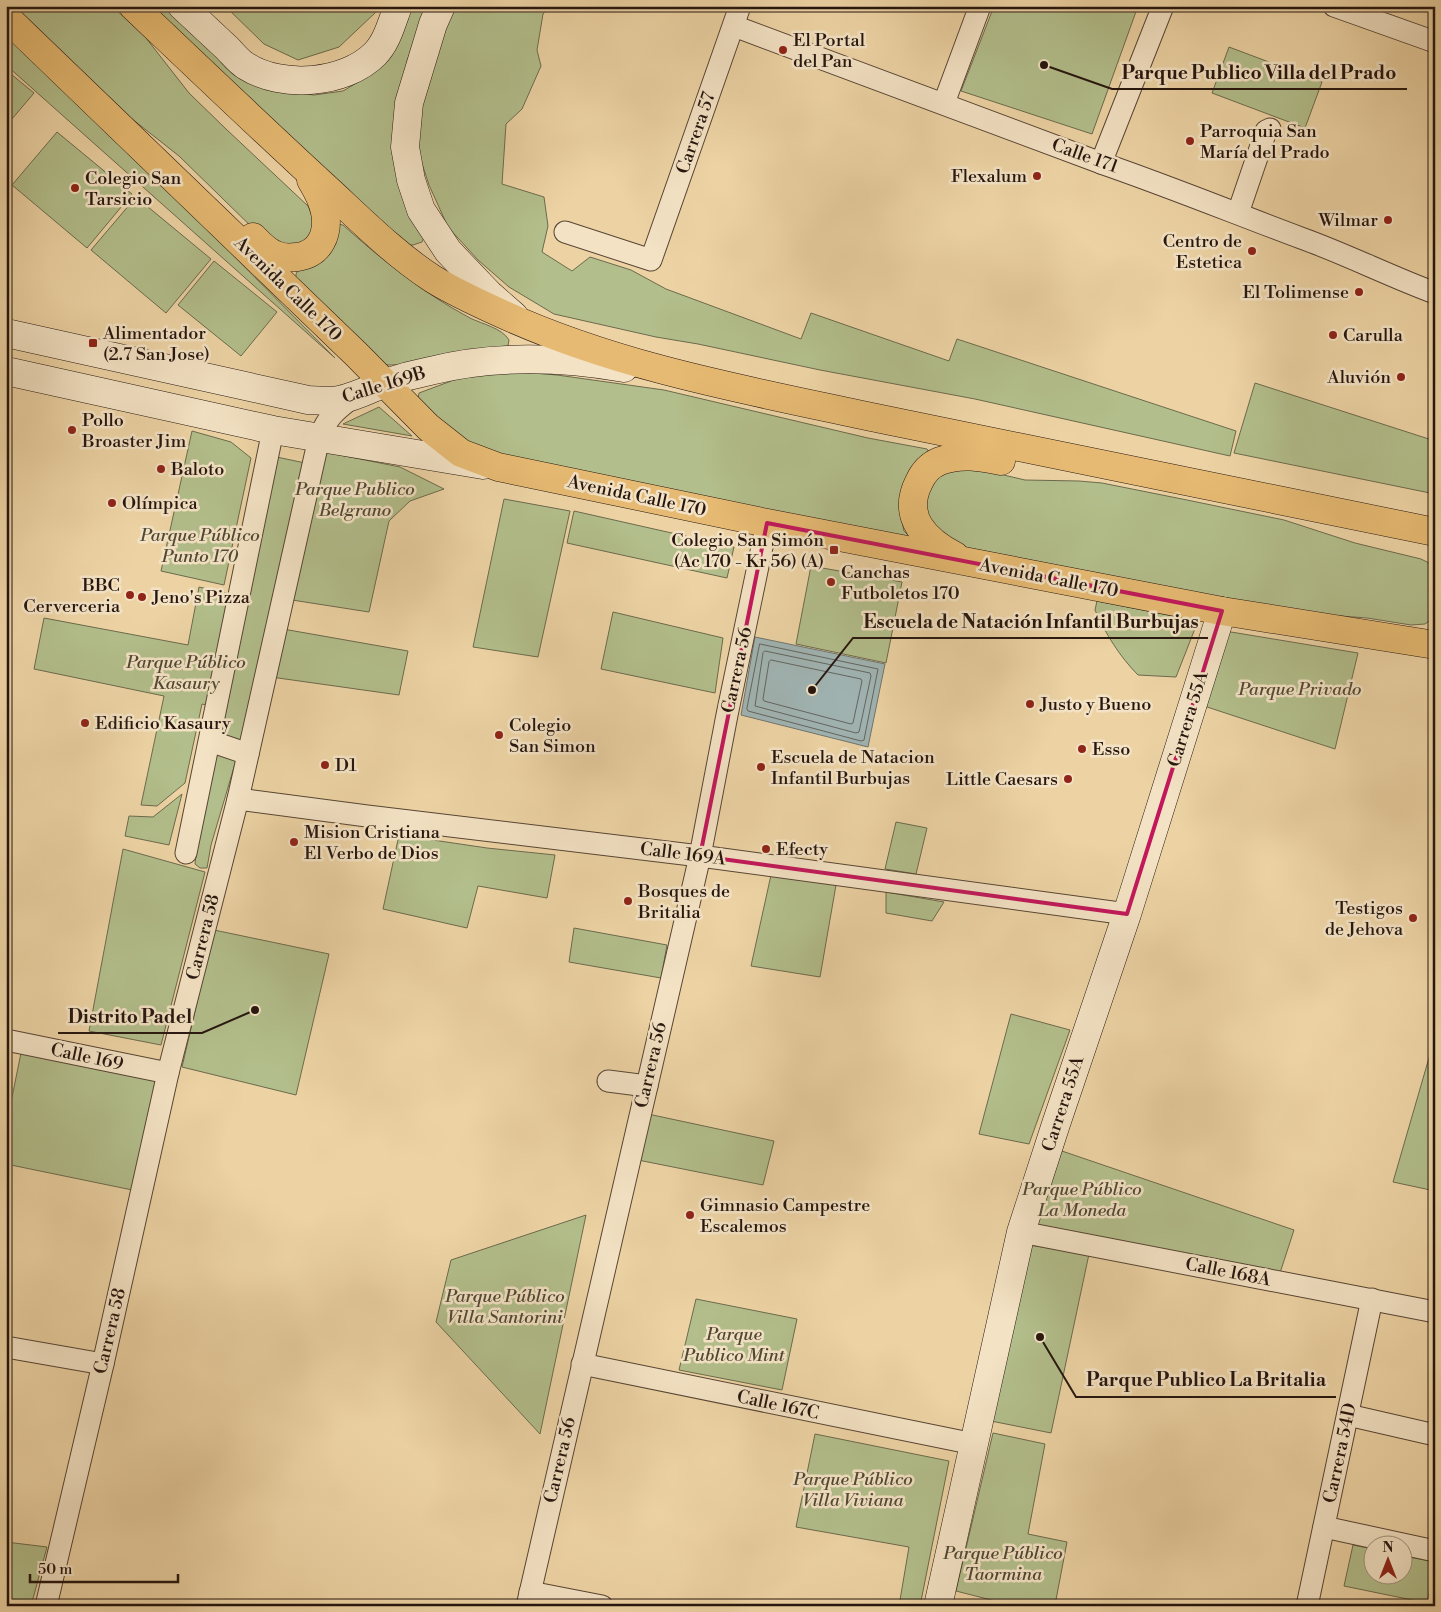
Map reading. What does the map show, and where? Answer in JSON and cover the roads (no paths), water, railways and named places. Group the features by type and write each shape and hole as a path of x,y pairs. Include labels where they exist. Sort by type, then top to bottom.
{"main road":[{"path":"133,6 197,69 389,244 433,278 471,300 523,324 595,350 707,382 1110,467 1435,532"},
{"name":"Avenida Calle 170","path":"6,17 385,383 428,427 461,453 498,467 767,524 1222,611 1435,644"},
{"path":"120,126 202,190 274,255 289,258 304,256 318,248 324,238 325,212 320,196 304,167"},
{"path":"967,562 939,548 926,536 918,525 913,509 915,490 924,472 938,462 956,457 974,456 1030,467 1110,467"},
{"path":"1376,520 1435,550"},
{"path":"1307,624 1423,632 1435,628"}],"street":[{"path":"182,6 246,66 262,74 281,79 320,80 355,70 376,54 386,37 398,6"},
{"path":"441,6 433,24 409,103 405,148 411,180 421,210 448,251 489,294 523,324"},
{"path":"944,103 980,6"},
{"path":"1101,163 1163,6"},
{"path":"1334,6 1435,42"},
{"name":"Calle 171","path":"737,16 944,103 1238,213 1435,293"},
{"name":"Carrera 57","path":"565,232 651,260 737,16"},
{"path":"1238,213 1266,131 1270,129"},
{"name":"Calle 169B","path":"6,333 308,400 330,401 354,396 385,383 431,370 490,361 551,359 583,361 707,382"},
{"path":"6,371 273,430 498,467"},
{"name":"Carrera 58","path":"46,1606 103,1364 168,1073 238,799 319,438 325,423 332,413 354,396"},
{"path":"186,854 273,430"},
{"name":"Carrera 56","path":"529,1599 700,856 767,524"},
{"name":"Carrera 55A","path":"938,1606 1022,1232 1056,1124 1127,914 1222,611"},
{"path":"210,742 248,754"},
{"name":"Calle 169A","path":"238,799 700,856 1127,914"},
{"name":"Calle 169","path":"6,1040 168,1073"},
{"path":"608,1081 646,1086"},
{"name":"Calle 168A","path":"1022,1232 1435,1312"},
{"name":"Carrera 54D","path":"1307,1606 1372,1299"},
{"path":"6,1347 103,1364"},
{"name":"Calle 167C","path":"582,1364 974,1444"},
{"path":"1348,1415 1435,1435"},
{"path":"1324,1527 1435,1551"},
{"path":"529,1599 602,1606"}],"water":[{"path":"755,637 885,664 868,747 741,715"}],"place":[{"name":"El Portal del Pan","path":"783,50"},
{"name":"Parque Publico Villa del Prado","path":"1044,65"},
{"name":"Parroquia San María del Prado","path":"1190,141"},
{"name":"Flexalum","path":"1037,176"},
{"name":"Colegio San Tarsicio","path":"75,188"},
{"name":"Wilmar","path":"1388,220"},
{"name":"Centro de Estetica","path":"1252,251"},
{"name":"El Tolimense","path":"1359,292"},
{"name":"Carulla","path":"1333,335"},
{"name":"Alimentador (2.7 San Jose)","path":"93,343"},
{"name":"Aluvión","path":"1401,377"},
{"name":"Pollo Broaster Jim","path":"72,430"},
{"name":"Baloto","path":"161,469"},
{"name":"Olímpica","path":"112,503"},
{"name":"Colegio San Simón (Ac 170 - Kr 56) (A)","path":"834,550"},
{"name":"Canchas Futboletos 170","path":"831,582"},
{"name":"BBC Cerverceria","path":"130,595"},
{"name":"Jeno's Pizza","path":"142,597"},
{"name":"Escuela de Natación Infantil Burbujas","path":"812,690"},
{"name":"Justo y Bueno","path":"1030,704"},
{"name":"Edificio Kasaury","path":"85,723"},
{"name":"Colegio San Simon","path":"499,735"},
{"name":"Esso","path":"1082,749"},
{"name":"D1","path":"325,765"},
{"name":"Escuela de Natacion Infantil Burbujas","path":"761,767"},
{"name":"Little Caesars","path":"1068,779"},
{"name":"Mision Cristiana El Verbo de Dios","path":"294,842"},
{"name":"Efecty","path":"766,849"},
{"name":"Bosques de Britalia","path":"628,901"},
{"name":"Testigos de Jehova","path":"1413,918"},
{"name":"Distrito Padel","path":"255,1010"},
{"name":"Gimnasio Campestre Escalemos","path":"690,1215"},
{"name":"Parque Publico La Britalia","path":"1040,1337"}],"park label":[{"name":"Parque Publico Belgrano","path":"355,499"},
{"name":"Parque Público Punto 170","path":"200,545"},
{"name":"Parque Público Kasaury","path":"186,672"},
{"name":"Parque Privado","path":"1300,689"},
{"name":"Parque Público La Moneda","path":"1082,1199"},
{"name":"Parque Público Villa Santorini","path":"505,1306"},
{"name":"Parque Publico Mint","path":"734,1344"},
{"name":"Parque Público Villa Viviana","path":"853,1489"},
{"name":"Parque Público Taormina","path":"1003,1564"}]}
